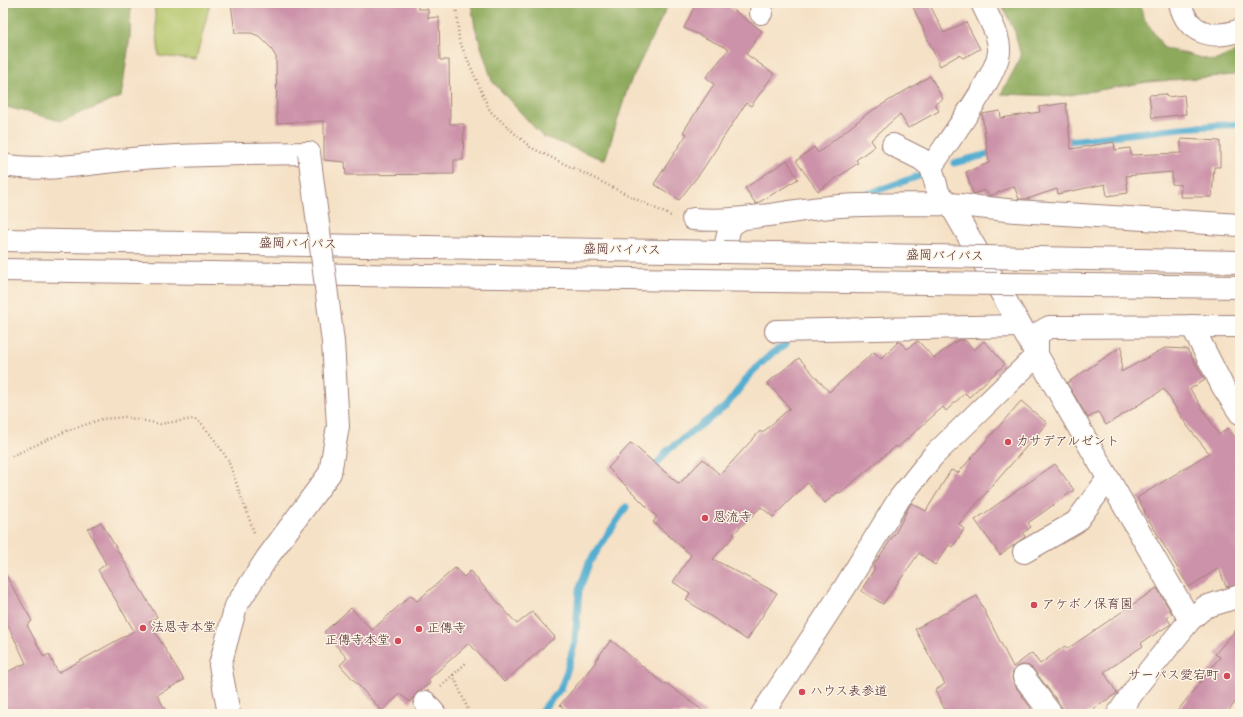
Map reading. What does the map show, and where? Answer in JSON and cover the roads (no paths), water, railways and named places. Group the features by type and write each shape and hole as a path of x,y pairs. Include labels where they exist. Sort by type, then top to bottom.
{"main road":[{"path":"931,167 984,85 998,58 998,40 982,3"},
{"path":"1180,3 1183,15 1195,28 1209,36 1240,30"},
{"path":"893,145 921,159 931,167 939,195 950,204 1190,620"},
{"path":"3,165 20,168 50,168 186,154 309,153 333,342 338,426 330,473 267,558 236,606 220,665 229,714"},
{"path":"684,218 715,221 741,219 831,206 950,204 1016,211 1240,224"},
{"path":"724,252 730,226 741,219"},
{"name":"盛岡バイパス","path":"3,240 1240,262"},
{"name":"盛岡バイパス","path":"3,270 1240,287"},
{"path":"776,331 1021,326"},
{"path":"1192,326 1223,387 1240,414"},
{"path":"762,714 845,587 899,499 933,456 1037,355 1037,334 1049,327 1240,326"},
{"path":"1024,552 1076,522 1108,479"},
{"path":"1118,714 1140,682 1190,620 1205,607 1240,596"},
{"path":"1024,677 1051,714"}],"waterway":[{"path":"1061,142 1180,128 1240,124"},
{"path":"954,163 996,152"},
{"path":"864,195 919,176"},
{"path":"650,472 667,451 726,406 752,372 770,355 786,344"},
{"path":"539,714 561,688 566,674 575,642 579,591 589,563 626,507"}],"place":[{"name":"カサデアルゼント","path":"1008,442"},
{"name":"恩流寺","path":"705,518"},
{"name":"アケボノ保育園","path":"1034,605"},
{"name":"法恩寺本堂","path":"143,628"},
{"name":"正傳寺","path":"419,629"},
{"name":"正傳寺本堂","path":"398,641"},
{"name":"サーパス愛宕町","path":"1227,676"},
{"name":"ハウス表参道","path":"802,692"}]}
